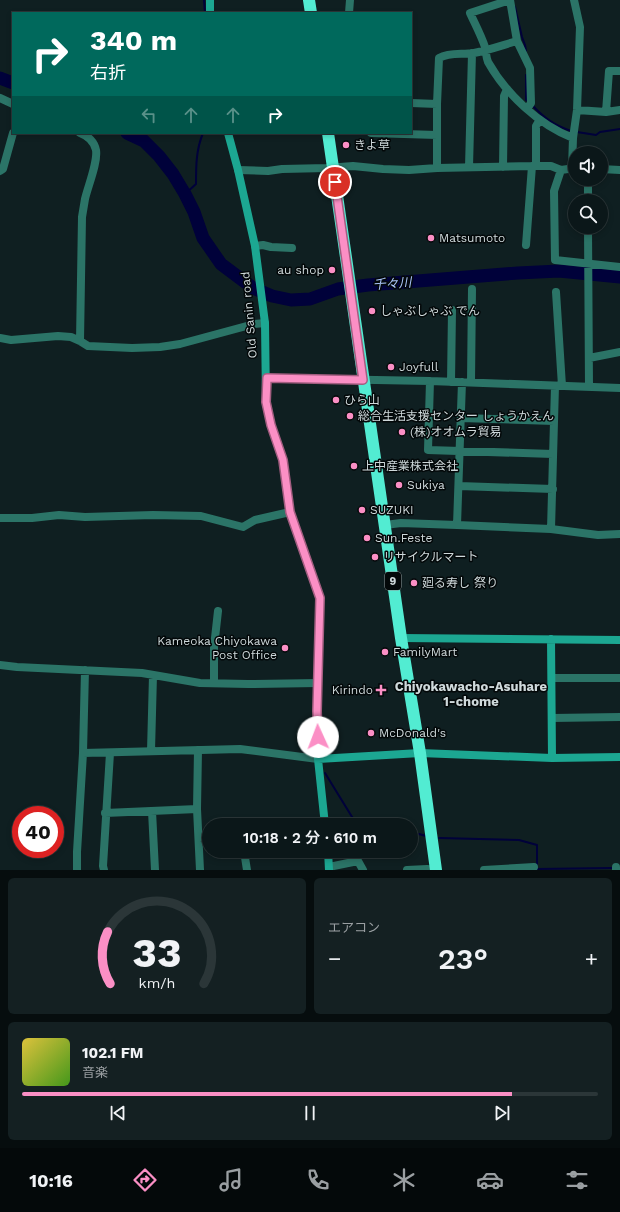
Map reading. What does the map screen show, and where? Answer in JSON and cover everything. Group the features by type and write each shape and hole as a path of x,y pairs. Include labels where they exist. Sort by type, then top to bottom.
{"highway":[{"path":"309,0 311,12"},
{"name":"9","path":"328,134 436,870"}],"street":[{"path":"210,0 210,12"},
{"path":"349,12 350,0"},
{"path":"527,109 531,103 530,68 518,41 510,0 470,13 486,51 488,60 506,90 539,121 552,129 573,138"},
{"path":"573,146 577,110 580,27 574,0"},
{"path":"437,168 439,58 445,55 486,51 518,41"},
{"path":"469,167 472,53"},
{"path":"606,112 609,71 620,71"},
{"path":"503,167 504,96 506,90"},
{"path":"0,98 12,104"},
{"path":"412,103 437,104"},
{"path":"577,110 606,112 620,110"},
{"path":"526,245 534,166 536,126 539,121"},
{"path":"0,171 3,169 13,134"},
{"path":"80,340 82,217 96,158 96,150 92,141 82,134"},
{"name":"Old Sanin road","path":"228,134 238,170 254,246 265,324 267,378 266,402 271,425 283,460 290,512 320,598 318,759 324,818"},
{"path":"404,134 437,135"},
{"path":"238,170 268,171 353,166 383,170 534,166 551,166 561,170 568,169"},
{"path":"608,169 620,170"},
{"path":"561,170 554,191 555,260 587,266 620,267"},
{"path":"588,234 587,290 589,387"},
{"path":"254,246 262,245 292,248"},
{"path":"471,382 472,289"},
{"path":"552,530 554,421 559,386 556,292"},
{"path":"450,382 452,310"},
{"path":"0,338 11,340 71,337 80,340 88,346 132,348 160,347 180,344 254,324 265,324"},
{"path":"589,358 620,352"},
{"path":"267,378 471,382 620,388"},
{"path":"430,381 428,450 553,454"},
{"path":"457,525 462,382"},
{"path":"461,418 554,421"},
{"path":"459,486 553,489"},
{"path":"0,518 32,518 59,515 86,517 153,515 201,516 243,527 255,520 290,512"},
{"path":"385,525 457,525 552,530 598,535 620,534"},
{"path":"214,683 214,647 218,611"},
{"path":"401,638 620,640"},
{"path":"551,639 552,758"},
{"path":"0,665 153,675 200,683 248,684 318,682"},
{"path":"75,870 83,753 86,670"},
{"path":"151,751 153,675"},
{"path":"552,678 620,678"},
{"path":"552,718 620,718"},
{"path":"83,753 240,749 318,759 420,753 552,758 620,757"},
{"path":"198,750 197,809 200,870"},
{"path":"104,870 105,813 110,753"},
{"path":"105,813 197,809"},
{"path":"152,811 155,870"},
{"path":"245,858 247,870"},
{"path":"328,858 329,868 358,861 363,870"},
{"path":"484,870 534,867"},
{"path":"407,870 433,870"}],"waterway":[{"path":"204,0 205,12"},
{"path":"515,7 526,51"},
{"path":"526,75 526,100 529,102"},
{"name":"千々川","path":"0,78 12,83"},
{"path":"532,105 550,121 571,131"},
{"path":"577,132 596,135 600,132 620,129"},
{"name":"千々川","path":"129,134 144,141 159,156 173,174 194,212 203,238 221,264 253,288 272,296 291,300 310,299 338,289 368,285 518,273 559,271 620,277"},
{"path":"185,194 196,184 196,164 203,134"},
{"path":"325,773 353,818"},
{"path":"418,834 426,836"},
{"path":"439,838 519,840 537,845 537,869 613,868"}],"place":[{"name":"きよ草","path":"346,145"},
{"name":"Matsumoto","path":"431,238"},
{"name":"au shop","path":"332,270"},
{"name":"しゃぶしゃぶ でん","path":"372,311"},
{"name":"Joyfull","path":"391,367"},
{"name":"ひら山","path":"336,400"},
{"name":"総合生活支援センター しょうかえん","path":"350,416"},
{"name":"(株)オオムラ貿易","path":"402,432"},
{"name":"上中産業株式会社","path":"354,466"},
{"name":"Sukiya","path":"399,485"},
{"name":"SUZUKI","path":"362,510"},
{"name":"Sun.Feste","path":"367,538"},
{"name":"リサイクルマート","path":"375,557"},
{"name":"廻る寿し 祭り","path":"414,583"},
{"name":"Kameoka Chiyokawa Post Office","path":"285,648"},
{"name":"FamilyMart","path":"385,652"},
{"name":"Kirindo","path":"381,690"},
{"name":"McDonald's","path":"371,733"}],"district":[{"name":"Chiyokawacho-Asuhare 1-chome","path":"471,694"}],"route":[{"path":"318,737 317,711 320,598 290,512 283,460 271,425 266,402 267,378 363,380 335,182"}]}
